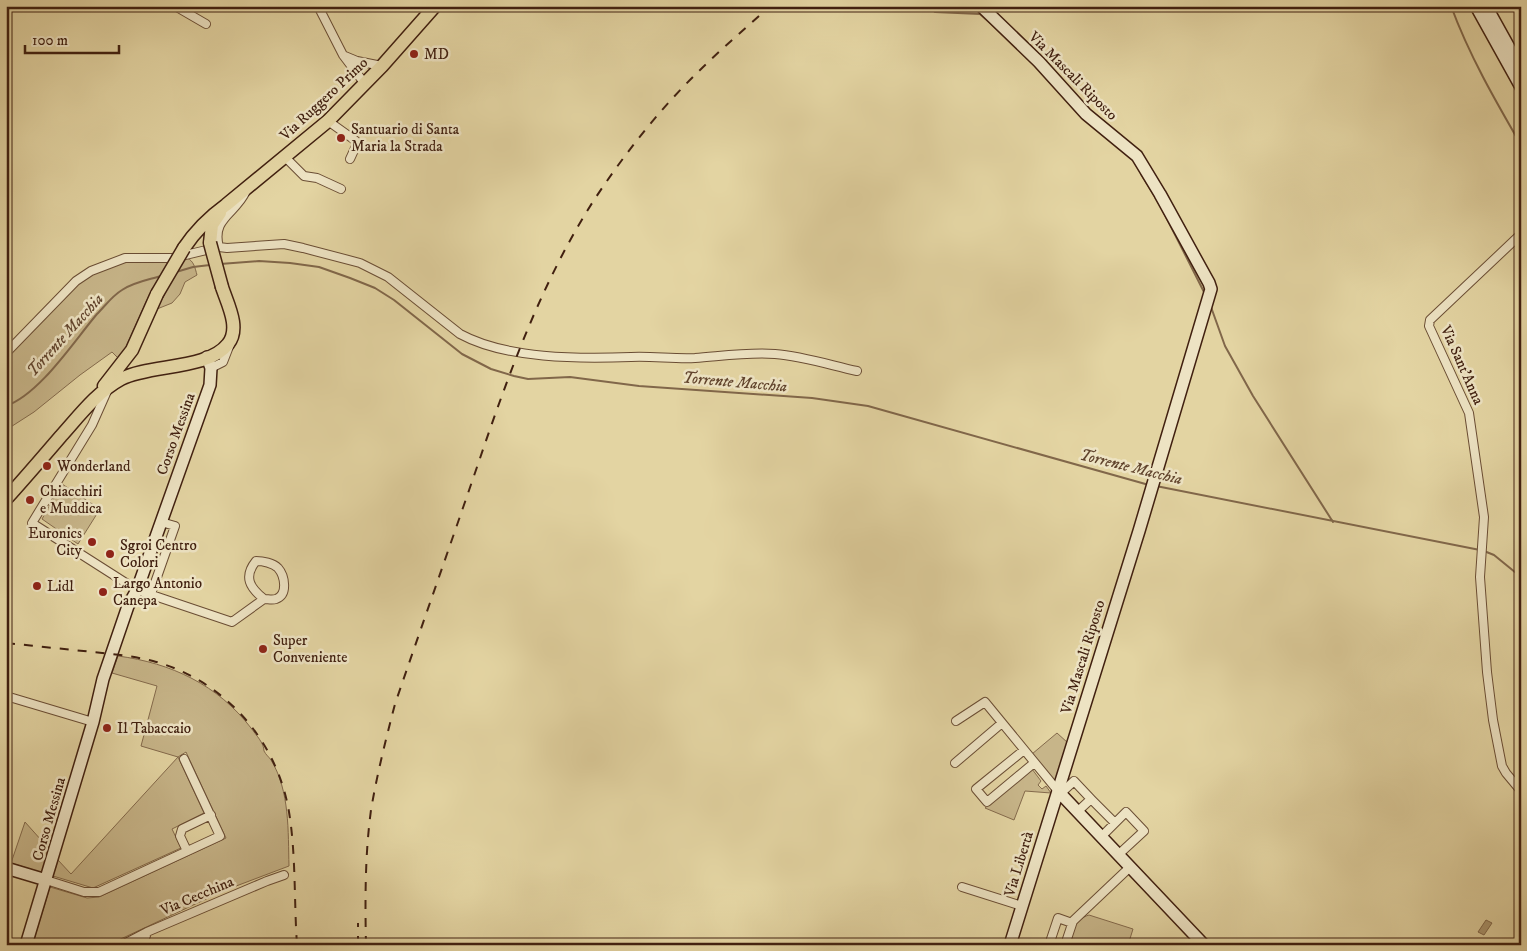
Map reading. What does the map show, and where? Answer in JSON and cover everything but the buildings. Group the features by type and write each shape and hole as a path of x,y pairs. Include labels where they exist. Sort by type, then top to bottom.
{"main road":[{"name":"Via Ruggero Primo","path":"226,206 328,121 366,84 435,6"},
{"path":"131,375 126,374 124,370 157,294 187,244 202,224 226,206"},
{"path":"90,403 109,388 131,375 185,364 209,362 231,340 233,333 232,319 222,287 211,229 214,221 226,206"},
{"path":"187,244 202,234 215,245"},
{"path":"6,499 90,403 132,350"}],"street":[{"path":"176,6 206,24"},
{"path":"318,6 343,55 366,84"},
{"name":"Via Mascali Riposto","path":"981,6 1039,62 1086,114 1137,156 1160,194 1211,289 1059,793"},
{"path":"1476,6 1521,87"},
{"path":"1486,6 1521,68"},
{"path":"343,55 357,61 382,66"},
{"path":"328,121 356,141 356,146 350,159"},
{"path":"285,158 304,176 317,178 341,189"},
{"path":"215,245 216,234 220,224 242,201 247,189"},
{"name":"Via Sant'Anna","path":"1521,234 1430,320 1429,326 1468,413 1484,517 1480,556 1483,624 1494,720 1502,766 1506,774 1521,791"},
{"path":"6,353 76,281 91,271 125,258 172,258 215,245 227,248 284,244 360,263 388,277 469,339 526,353 612,359 632,357 676,359 744,354 774,354 856,371"},
{"name":"Corso Messina","path":"26,945 93,722 111,654 128,606 136,592 210,385 209,362"},
{"path":"109,388 92,424 32,523 136,592 151,594 232,622 264,599 274,599 280,596 283,591 282,574 276,566 261,561 256,562 253,566 248,581 257,594 264,599"},
{"path":"151,594 175,526 161,522"},
{"path":"6,696 93,722"},
{"path":"956,721 985,702 1059,793 1204,945"},
{"path":"954,763 1002,724"},
{"path":"1024,750 976,789 987,802 1034,763"},
{"path":"6,868 84,892 100,892 220,836 184,759"},
{"path":"1059,793 1074,781 1115,823"},
{"name":"Via Libertà","path":"1010,945 1059,793"},
{"path":"1077,812 1091,799"},
{"path":"1101,837 1126,812 1144,831 1118,856"},
{"path":"187,851 180,836 182,829 210,815"},
{"path":"1065,945 1073,920 1129,868"},
{"name":"Via Cecchina","path":"122,945 147,932 267,880 284,876"},
{"path":"962,887 1022,906"},
{"path":"1049,945 1058,918 1072,923"},
{"path":"143,945 147,932"}],"shaded area":[{"path":"187,258 193,263 197,275 185,282 180,294 172,303 157,309 164,295 150,293 120,360 112,352 34,412 6,430 6,355 83,278 129,259"},
{"path":"62,484 100,509 78,544 42,519"},
{"path":"118,656 157,664 192,678 224,700 251,728 263,745 282,785 287,812 289,866 223,891 108,945 40,945 33,943 50,887 87,898 99,897 226,838 186,752 178,757 141,746 157,686 112,673"},
{"path":"1057,733 1068,743 1055,781 1032,754"},
{"path":"178,757 204,813 172,829 181,848 93,888 53,876 58,860 71,874"},
{"path":"1032,769 1041,781 1038,785 1042,789 1046,786 1051,793 1025,791 1014,820 985,808"},
{"path":"25,822 50,850 43,873 11,863"},
{"path":"1089,915 1133,929 1128,945 1069,945 1077,923"},
{"path":"1486,920 1492,923 1484,935 1478,932"}],"waterway":[{"path":"928,6 935,12 980,14 996,28"},
{"path":"1451,6 1474,60 1521,145"},
{"path":"1141,174 1160,205 1205,294"},
{"name":"Torrente Macchia","path":"220,264 259,261 290,263 319,267 350,278 375,288 394,300 462,354 491,369 514,376 528,379 570,377 639,386 812,398 868,406 1149,485"},
{"name":"Torrente Macchia","path":"176,272 210,265"},
{"name":"Torrente Macchia","path":"6,406 19,400 44,379 115,295 131,285 161,276"},
{"path":"1211,307 1225,346 1253,396 1333,522"},
{"name":"Torrente Macchia","path":"1156,486 1480,550"},
{"name":"Torrente Macchia","path":"1484,551 1494,555 1521,577"}],"railway":[{"path":"366,945 366,877 371,810 395,704 489,432 528,328 559,261 577,229 596,197 631,147 684,86 770,6"},
{"path":"6,643 116,654 153,661 179,670 203,682 224,698 243,717 273,761 283,786 289,812 294,861 297,945"},
{"path":"358,923 358,945"}],"place":[{"name":"MD","path":"414,54"},
{"name":"Santuario di Santa Maria la Strada","path":"341,138"},
{"name":"Wonderland","path":"47,466"},
{"name":"Chiacchiri e Muddica","path":"30,500"},
{"name":"Euronics City","path":"92,542"},
{"name":"Sgroi Centro Colori","path":"110,554"},
{"name":"Lidl","path":"37,586"},
{"name":"Largo Antonio Canepa","path":"103,592"},
{"name":"Super Conveniente","path":"263,649"},
{"name":"Il Tabaccaio","path":"107,728"}]}
